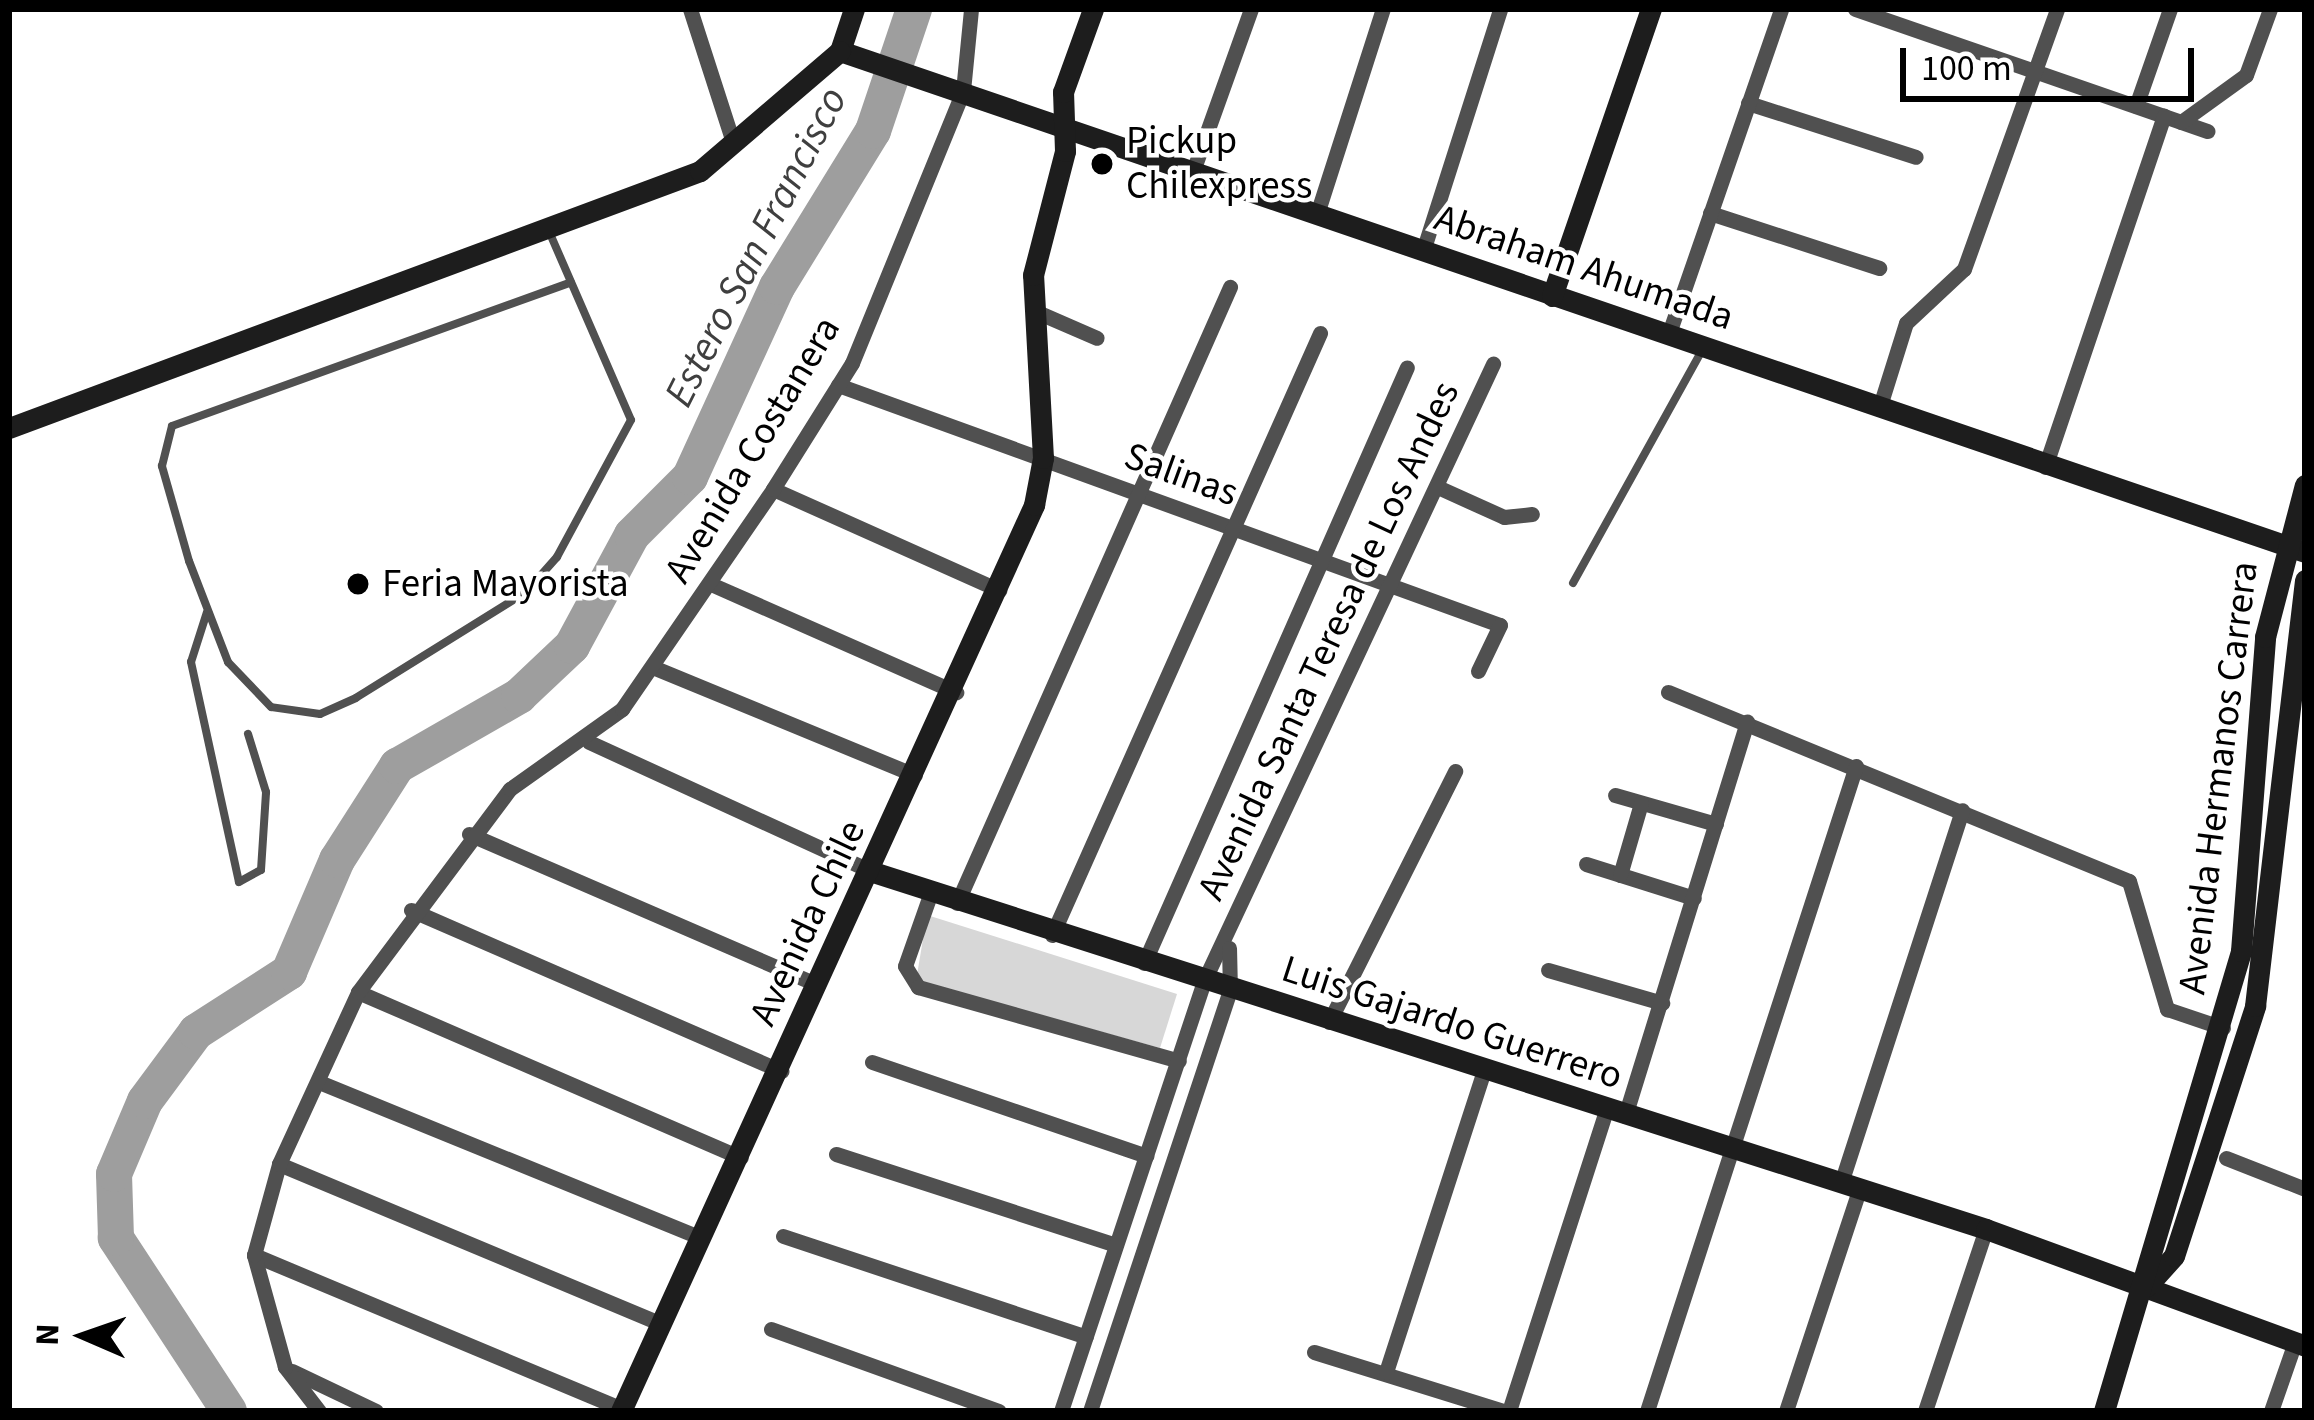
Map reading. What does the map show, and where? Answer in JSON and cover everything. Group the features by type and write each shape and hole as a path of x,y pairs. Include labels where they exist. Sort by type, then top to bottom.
{"street":[{"path":"690,9 734,145"},
{"path":"9,428 700,171 850,54 854,9"},
{"name":"Avenida Costanera","path":"254,1255 279,1164 358,992 411,910 510,789 589,742 655,668 713,585 838,385 963,91 971,9"},
{"path":"1043,458 1033,275 1064,125 1064,92 1094,9"},
{"path":"1193,171 1251,9"},
{"path":"1317,214 1383,9"},
{"path":"1423,251 1500,9"},
{"path":"1668,336 1781,9"},
{"path":"1856,9 2208,131"},
{"path":"1879,409 1906,323 1964,269 2057,9"},
{"path":"2136,106 2170,9"},
{"path":"2181,122 2246,75 2270,9"},
{"path":"1552,296 1643,11"},
{"name":"Abraham Ahumada","path":"850,54 2295,548"},
{"path":"1748,104 1916,158"},
{"path":"2045,466 2164,116"},
{"path":"1710,213 1879,268"},
{"path":"957,903 1144,497 1230,287"},
{"path":"1037,312 1097,338"},
{"path":"1052,935 1320,333"},
{"name":"Avenida Santa Teresa de Los Andes","path":"1061,1411 1203,982 1229,948 1442,489 1493,364"},
{"path":"1144,963 1407,367"},
{"name":"Salinas","path":"838,385 1500,625 1478,671"},
{"name":"Avenida Chile","path":"622,1410 697,1236 744,1159 818,985 956,692 999,590 1043,458"},
{"name":"Avenida Hermanos Carrera","path":"2104,1411 2147,1286 2223,1028 2305,485"},
{"path":"773,489 999,590"},
{"path":"1442,489 1504,517 1532,514"},
{"name":"Avenida Hermanos Carrera","path":"2147,1286 2174,1256 2255,1006 2305,580"},
{"path":"713,585 956,692"},
{"path":"655,668 915,775"},
{"path":"1668,692 2129,881 2167,1010 2223,1028"},
{"path":"1314,1352 1506,1411 1615,1113 1662,1003 1747,722"},
{"name":"Luis Gajardo Guerrero","path":"589,742 930,895 1986,1229 2300,1344"},
{"path":"1647,1411 1856,766"},
{"path":"1329,1022 1455,771"},
{"path":"1615,795 1716,824"},
{"path":"1620,875 1641,803"},
{"path":"1786,1411 1962,811"},
{"path":"470,834 818,985"},
{"path":"1586,864 1694,898"},
{"path":"930,895 905,966 918,987 1178,1060"},
{"path":"411,910 781,1071"},
{"name":"Avenida Santa Teresa de Los Andes","path":"1090,1411 1229,991 1229,948"},
{"path":"1548,970 1662,1003"},
{"path":"358,992 744,1159"},
{"path":"872,1062 1146,1156"},
{"path":"1386,1372 1484,1071"},
{"path":"319,1082 697,1236"},
{"path":"836,1154 1116,1245"},
{"path":"2226,1158 2305,1189"},
{"path":"279,1164 661,1324"},
{"path":"1924,1411 1986,1229"},
{"path":"783,1236 1086,1337"},
{"path":"254,1255 284,1367 319,1411"},
{"path":"254,1255 622,1410"},
{"path":"770,1329 1000,1411"},
{"path":"2272,1411 2300,1344"},
{"path":"284,1367 376,1411"}],"lane":[{"path":"547,228 571,282 631,427 526,592 356,698 289,716 228,662 161,466 172,426 571,282"},
{"path":"1573,584 1703,348"},
{"path":"208,610 191,662 239,882 261,870 266,792 248,734"}],"shaded area":[{"path":"927,915 1177,994 1160,1048 916,981"}],"waterway":[{"name":"Estero San Francisco","path":"229,1411 116,1238 114,1174 145,1101 196,1032 289,972 337,860 397,766 519,696 572,646 632,535 690,477 777,287 873,131 914,9"}],"place":[{"name":"Pickup Chilexpress","path":"1102,164"},
{"name":"Feria Mayorista","path":"358,584"}]}
